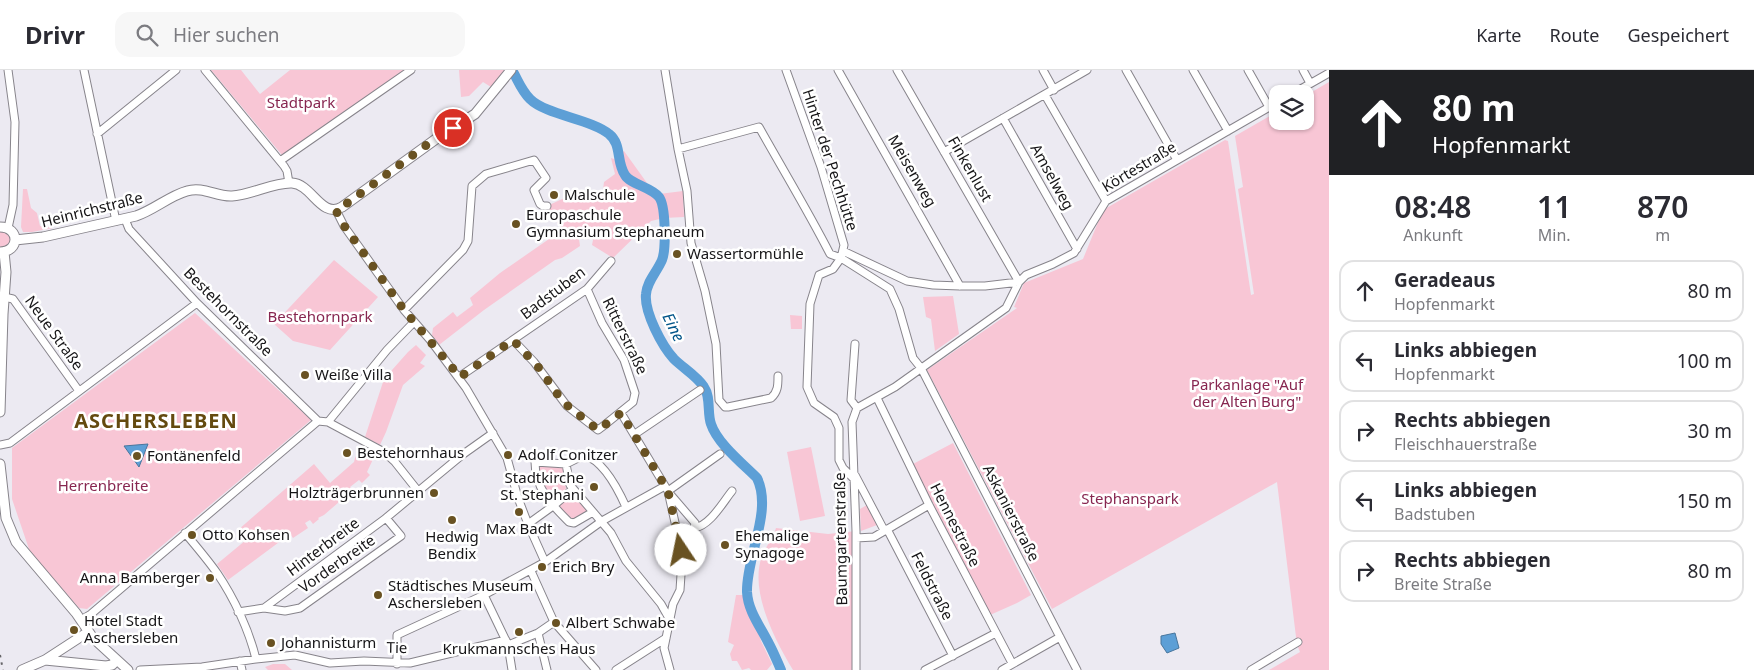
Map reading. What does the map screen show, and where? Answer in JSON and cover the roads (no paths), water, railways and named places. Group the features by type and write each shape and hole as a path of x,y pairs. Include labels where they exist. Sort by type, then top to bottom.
{"main road":[{"path":"289,182 300,185 329,210 336,210 342,207 436,139 471,117 482,107 510,71"},
{"name":"Heinrichstraße","path":"15,240 43,237 143,214 178,194 192,190 234,196 289,182"},
{"path":"0,412 6,272 2,252 12,248 15,240 13,232 4,228"},
{"path":"0,464 5,512 13,537 81,620 88,632 128,670"},
{"path":"22,670 44,660 88,632"},
{"path":"64,648 61,654 67,662"},
{"path":"44,660 106,666 112,665 117,660"}],"street":[{"path":"4,228 11,219 13,205 15,131 8,70"},
{"path":"84,70 97,134 121,220"},
{"path":"97,134 176,70"},
{"path":"204,70 280,161 287,171 289,182"},
{"path":"280,161 411,70"},
{"path":"665,70 687,190 689,229 716,344 719,400 725,407 771,398 776,394 778,376"},
{"name":"Hinter der Pechhütte","path":"786,70 821,167 844,245 842,255"},
{"name":"Meisenweg","path":"838,70 960,286"},
{"name":"Finkenlust","path":"897,70 1019,282"},
{"path":"1043,70 1054,90"},
{"path":"944,152 1088,70"},
{"path":"1126,70 1177,160"},
{"path":"1193,70 1228,131"},
{"path":"1248,70 1269,107"},
{"path":"1303,70 1310,84 1329,73"},
{"path":"1045,95 1106,201"},
{"name":"Körtestraße","path":"1019,282 1026,275 1068,256 1077,249 1106,201 1269,107"},
{"name":"Amselweg","path":"1003,118 1077,249"},
{"path":"678,149 759,127 788,180 802,200 830,254 842,255 907,281 933,285 985,286 1019,282"},
{"path":"404,310 450,264 467,244 472,186 486,174 534,160 546,178 534,190 540,204 547,206"},
{"path":"336,210 341,222 404,310 460,377 510,463 518,498 545,562"},
{"name":"Bestehornstraße","path":"121,220 197,303 318,421"},
{"path":"842,255 890,289 899,309 913,358 921,368"},
{"name":"Feldstraße","path":"842,255 833,269 819,275 810,304 807,387 814,403 834,417 839,428 839,460 843,468 854,476 953,656"},
{"name":"Badstuben","path":"460,377 587,289 611,261"},
{"path":"855,344 851,400 857,408 877,398 1006,308 1019,282"},
{"name":"Ritterstraße","path":"587,289 602,323 624,360 632,381 636,397 621,413"},
{"name":"Neue Straße","path":"4,297 13,300 79,391"},
{"path":"0,445 10,443 197,303"},
{"path":"328,422 387,350 414,322"},
{"path":"513,340 539,368 563,402 598,430 621,413 667,490 694,523 694,528"},
{"name":"Askanierstraße","path":"921,368 1077,670"},
{"path":"635,434 700,390"},
{"name":"Hennestraße","path":"877,398 929,504 1012,663"},
{"name":"Baumgartenstraße","path":"856,670 856,538 852,422 857,408"},
{"path":"81,620 91,614 318,421 328,422 384,452 395,462 418,491"},
{"name":"Hinterbreite","path":"238,612 264,608 386,518 462,455 493,433"},
{"path":"397,664 397,635 484,595 531,570 602,521 626,507 667,490 720,454"},
{"path":"593,512 571,524 543,493 538,481 535,462 566,464 584,455 590,457 603,470 626,507"},
{"path":"566,464 570,485 611,533 626,561 661,604 670,620"},
{"path":"528,524 573,489"},
{"path":"667,490 682,559 680,590 673,604 664,648 670,670"},
{"path":"679,542 694,528 705,523 732,491"},
{"path":"856,538 874,537 929,504"},
{"name":"Vorderbreite","path":"264,608 285,611 300,608 401,536 386,518"},
{"path":"185,533 218,574 252,643 256,659"},
{"path":"531,570 554,622 593,669"},
{"path":"484,595 507,642 512,670"},
{"name":"Tie","path":"140,670 202,667 295,655 330,662 364,661 397,664 418,662 538,633 554,622"},
{"path":"538,633 547,670"},
{"path":"925,670 996,633"},
{"path":"1002,670 1060,637"},
{"path":"616,670 666,638"},
{"path":"1251,670 1298,642"},
{"path":"240,661 242,670"}],"water":[{"name":"Fontänenfeld","path":"148,444 139,467 124,446"},
{"path":"1175,633 1179,648 1167,653 1161,644 1161,636"}],"waterway":[{"name":"Eine","path":"512,70 524,92 537,104 591,124 609,134 616,143 622,170 625,175 631,181 659,197 663,209 665,228 664,247 662,260 647,289 646,301 648,310 659,337 669,353 698,379 704,387 714,431 731,453 757,478 761,491 761,519 750,564 747,592 752,612 781,670"}],"railway":[{"path":"0,655 3,670"}],"place":[{"name":"Malschule","path":"554,195"},
{"name":"Europaschule Gymnasium Stephaneum","path":"516,224"},
{"name":"Wassertormühle","path":"677,254"},
{"name":"Weiße Villa","path":"305,375"},
{"name":"Bestehornhaus","path":"347,453"},
{"name":"Adolf Conitzer","path":"508,455"},
{"name":"Fontänenfeld","path":"137,456"},
{"name":"Stadtkirche St. Stephani","path":"594,487"},
{"name":"Holzträgerbrunnen","path":"434,493"},
{"name":"Max Badt","path":"519,512"},
{"name":"Hedwig Bendix","path":"452,520"},
{"name":"Otto Kohsen","path":"192,535"},
{"name":"Ehemalige Synagoge","path":"725,545"},
{"name":"Erich Bry","path":"542,567"},
{"name":"Anna Bamberger","path":"210,578"},
{"name":"Städtisches Museum Aschersleben","path":"378,595"},
{"name":"Albert Schwabe","path":"556,623"},
{"name":"Hotel Stadt Aschersleben","path":"74,630"},
{"name":"Krukmannsches Haus","path":"519,632"},
{"name":"Johannisturm","path":"271,643"}],"district":[{"name":"ASCHERSLEBEN","path":"156,421"}],"park label":[{"name":"Stadtpark","path":"301,103"},
{"name":"Bestehornpark","path":"320,317"},
{"name":"Parkanlage \"Auf der Alten Burg\"","path":"1247,394"},
{"name":"Herrenbreite","path":"103,486"},
{"name":"Stephanspark","path":"1130,499"}]}
